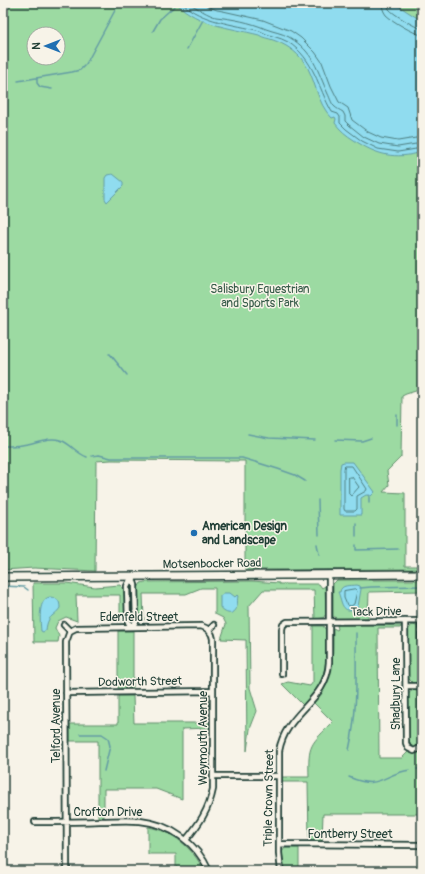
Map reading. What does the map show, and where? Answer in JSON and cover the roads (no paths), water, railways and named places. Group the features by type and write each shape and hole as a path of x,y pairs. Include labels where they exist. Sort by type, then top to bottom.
{"main road":[{"name":"Motsenbocker Road","path":"3,577 422,574"}],"street":[{"name":"Triple Crown Street","path":"281,871 279,858 279,751 283,735 292,720 316,696 326,679 330,662 329,574"},
{"path":"132,576 135,585 136,621 132,627 128,622 127,586 132,576"},
{"name":"Shadbury Lane","path":"405,621 407,746 410,750 416,750 420,748 422,744"},
{"path":"422,621 422,732"},
{"name":"Tack Drive","path":"282,674 282,629 285,623 422,621"},
{"path":"209,630 214,625"},
{"path":"64,626 70,632"},
{"name":"Edenfeld Street","path":"70,632 79,627 201,626 209,630"},
{"name":"Weymouth Avenue","path":"186,840 206,812 212,795 214,776 214,691 213,639 209,630"},
{"name":"Telford Avenue","path":"67,871 66,642 70,632"},
{"path":"406,686 421,686"},
{"name":"Dodworth Street","path":"66,692 214,691"},
{"path":"214,776 278,776"},
{"name":"Crofton Drive","path":"35,822 146,822 167,828 186,840 200,855 209,871"},
{"name":"Fontberry Street","path":"279,844 422,844"}],"water":[{"path":"176,3 394,3 422,21 422,152 403,156 394,156 386,155 362,145 341,130 335,123 335,117 332,118 327,112 319,98 308,68 294,51 271,39 215,25 195,17"},
{"path":"113,174 123,182 123,186 107,202 105,199 105,178 107,175"},
{"path":"353,462 375,492 371,496 366,495 361,498 361,515 340,515 340,469 341,463"},
{"path":"360,586 361,589 358,607 352,610 345,609 338,592 340,592 344,587"},
{"path":"224,593 230,593 235,597 237,595 238,596 236,609 232,613 227,613 220,607 220,596"},
{"path":"50,597 58,600 60,608 49,619 46,630 43,632 41,631 40,621 42,605 43,601"}],"waterway":[{"path":"18,81 80,70 86,64 119,3"},
{"path":"153,31 160,19 177,4"},
{"path":"187,49 203,20"},
{"path":"37,78 37,83 40,87 52,89"},
{"path":"109,354 127,375"},
{"path":"397,415 397,425"},
{"path":"248,434 269,438 315,440"},
{"path":"335,440 362,441 371,438"},
{"path":"3,446 20,445 55,439 64,441 87,457"},
{"path":"92,456 99,455 111,458 242,458 295,475 305,481"},
{"path":"369,495 369,503"},
{"path":"318,500 319,535"},
{"path":"356,523 356,536"},
{"path":"317,544 319,554"},
{"path":"356,545 356,550 398,549"},
{"path":"3,586 24,587 28,590"},
{"path":"360,588 422,586"},
{"path":"349,750 355,706 356,633"},
{"path":"80,734 102,734 108,738 110,746 104,771"},
{"path":"417,769 422,769"},
{"path":"349,777 359,781 375,782 410,770"}],"place":[{"name":"American Design and Landscape","path":"194,533"}],"park label":[{"name":"Salisbury Equestrian and Sports Park","path":"260,296"}]}
